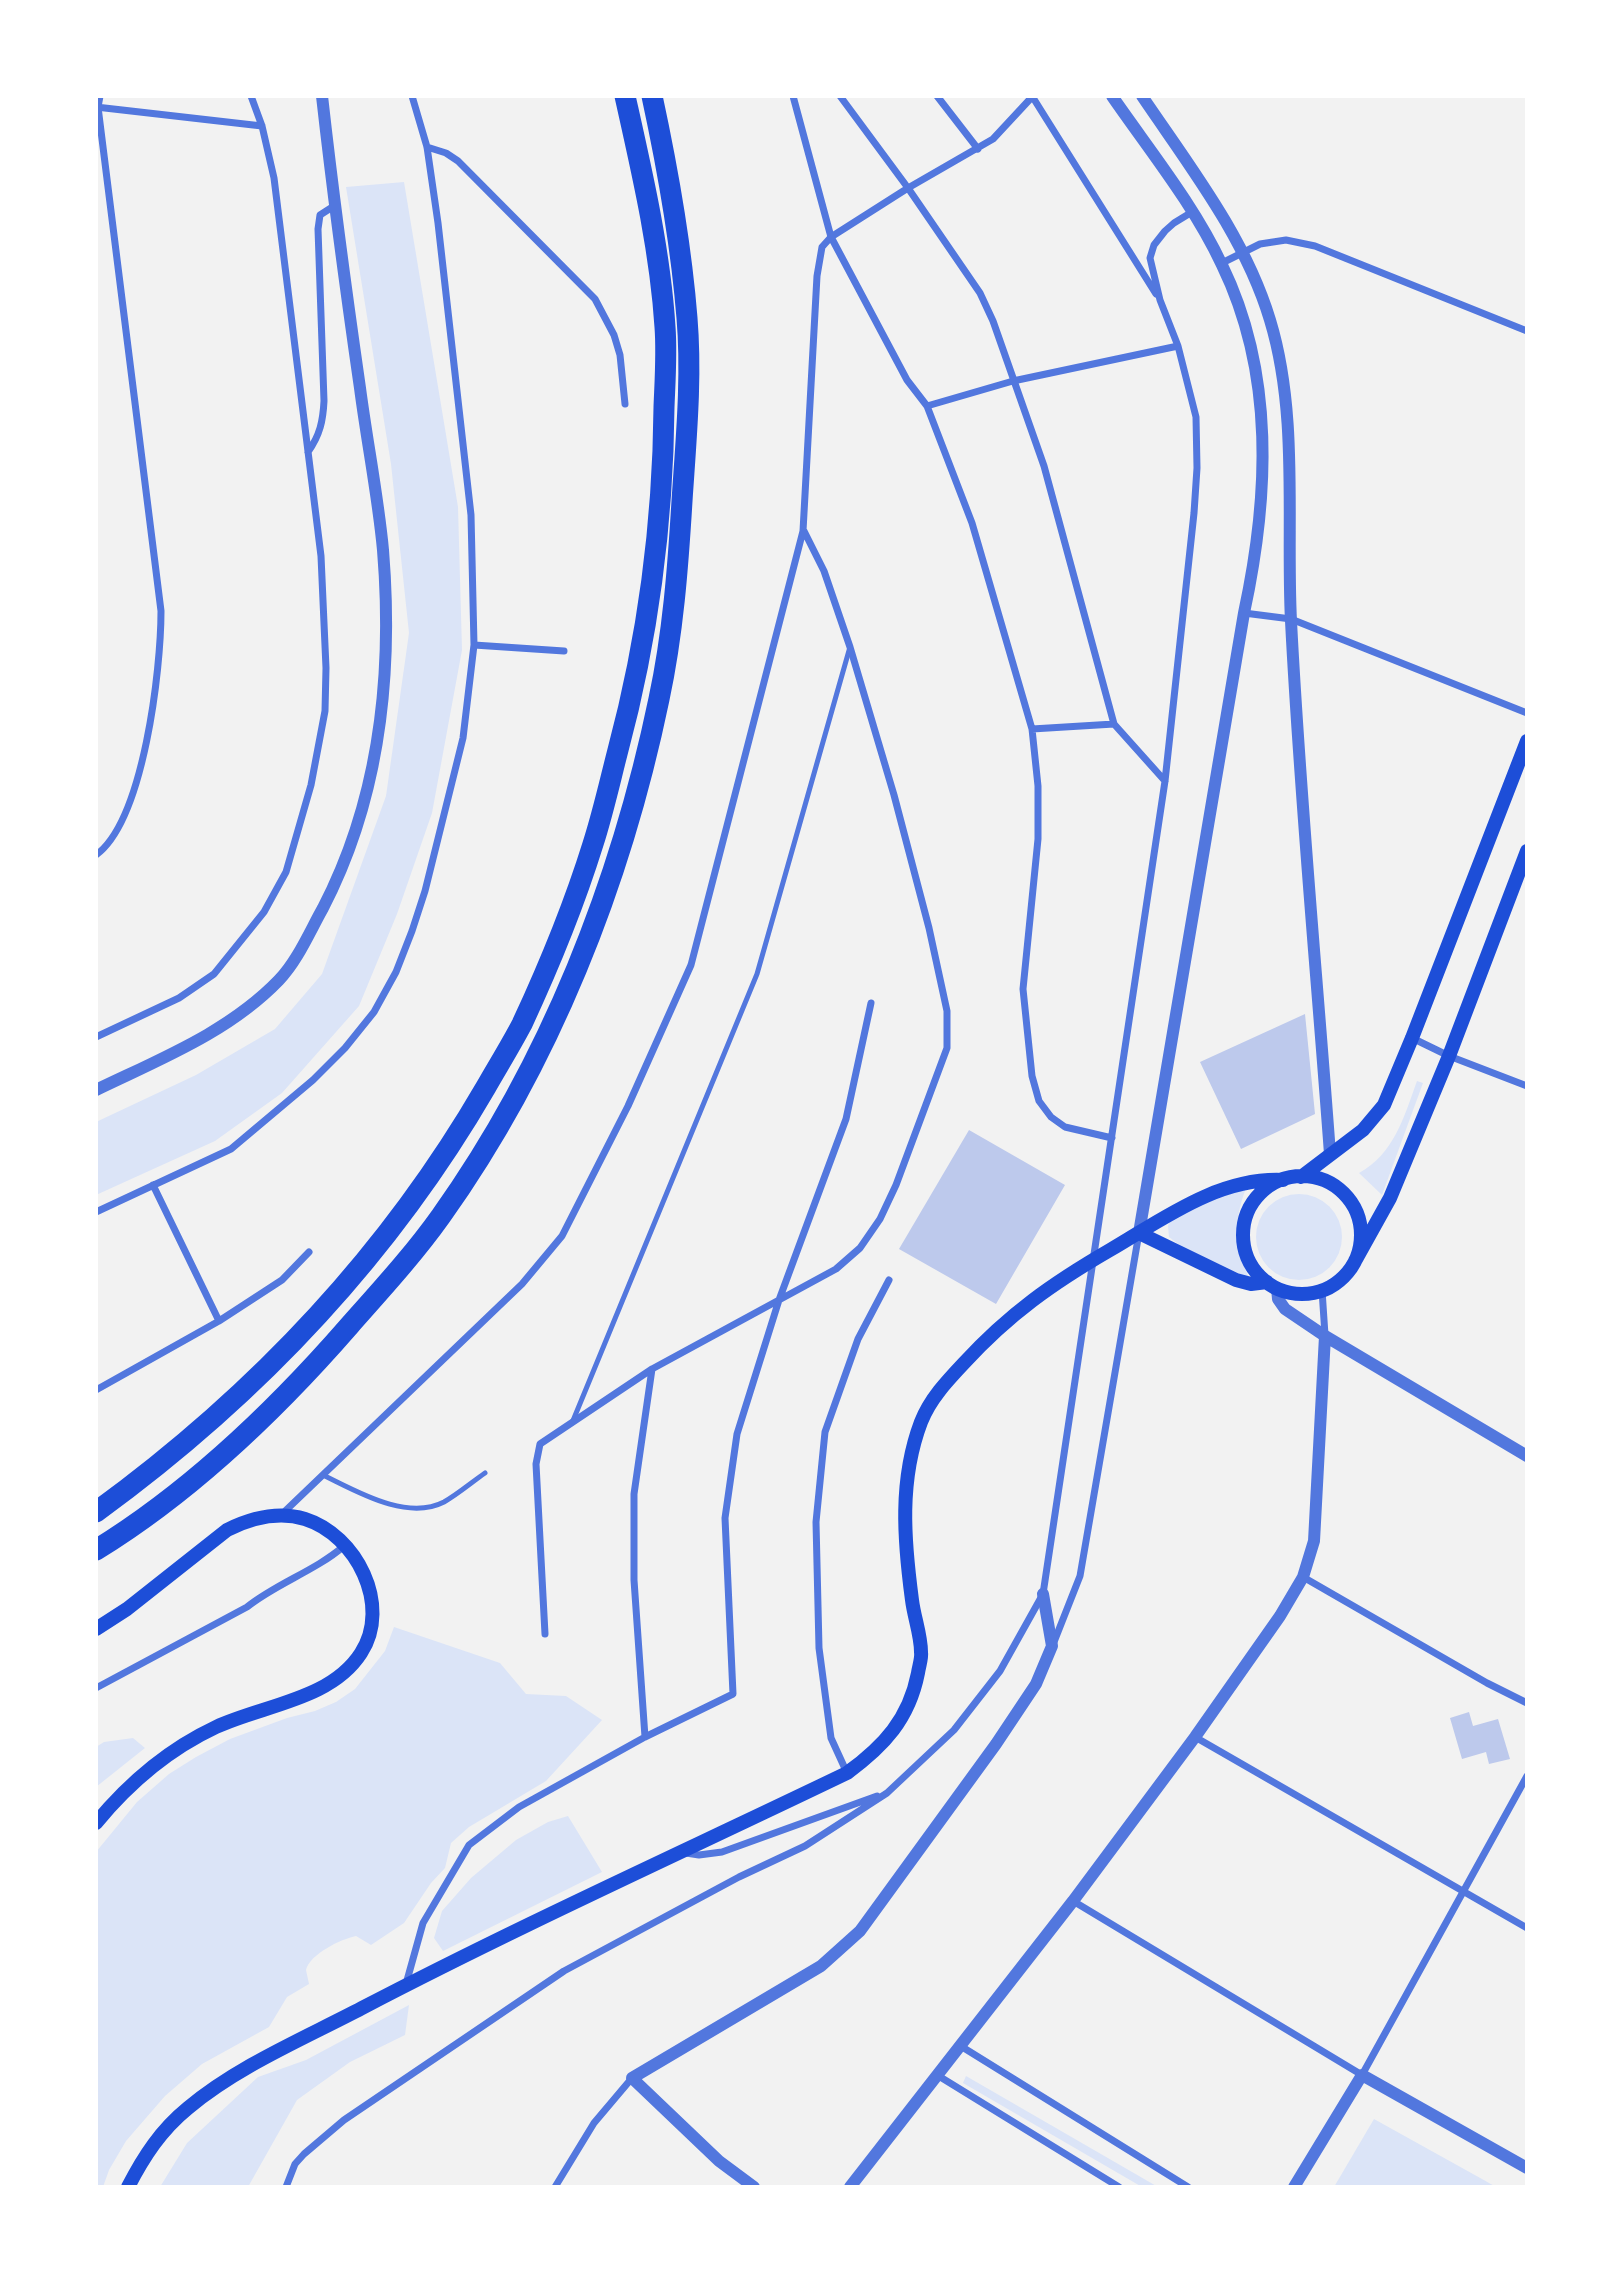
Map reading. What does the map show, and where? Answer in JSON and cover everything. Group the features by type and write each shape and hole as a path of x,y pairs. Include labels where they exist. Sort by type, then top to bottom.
{"highway":[{"path":"96,1512 144,1477 229,1404 305,1331 415,1200 463,1126 521,1026 561,932 593,844 634,691 648,613 659,525 664,433 665,327 650,204 625,96"},
{"path":"96,1550 162,1505 242,1438 326,1353 440,1218 490,1141 546,1037 589,941 621,851 659,698 672,617 681,528 687,431 687,321 674,199 652,96"}],"main road":[{"path":"1301,1177 1363,1130 1384,1105 1527,741"},
{"path":"1139,1233 1236,1280 1251,1284 1272,1285 1299,1294 1322,1290 1341,1279 1355,1261 1390,1198 1527,851"},
{"path":"128,2187 142,2160 164,2129 189,2106 225,2081 406,1985 847,1773 873,1754 897,1726 914,1696 922,1652 912,1602 903,1509 908,1463 922,1420 940,1388 988,1338 1057,1281 1177,1210 1222,1189 1261,1179 1301,1177 1323,1180 1341,1191 1358,1219 1361,1240 1355,1261"},
{"path":"1272,1285 1251,1265 1246,1254 1245,1220 1249,1209 1263,1191 1283,1180"},
{"path":"96,1629 127,1609 227,1530 260,1517 304,1519 325,1528 345,1546 368,1581 373,1606 372,1628 361,1653 341,1676 317,1691 252,1712 182,1745 149,1769 116,1799 96,1823"}],"street":[{"path":"96,855 111,840 125,818 155,697 161,649 159,597 97,107 100,96"},
{"path":"96,1037 179,998 215,974 264,912 286,872 312,785 325,711 326,667 321,556 274,178 262,126 251,96"},
{"path":"96,1090 214,1032 249,1009 282,977 306,939 339,876 363,811 380,726 386,644 383,549 334,206 322,96"},
{"path":"96,1212 231,1149 313,1080 345,1048 374,1012 396,972 425,891 463,738 474,645 471,515 438,223 427,147 412,96"},
{"path":"793,96 831,237 907,380 927,406 972,523 1032,729 1038,786 1038,839 1023,989 1032,1076 1039,1101 1051,1117 1065,1127 1112,1138"},
{"path":"839,96 908,188 980,293 993,321 1044,466 1114,724 1165,781"},
{"path":"937,96 978,149"},
{"path":"555,2187 594,2123 632,2078 821,1966 860,1931 1037,1684 1080,1576 1261,520 1264,481 1263,428 1256,374 1246,327 1222,263 1192,212 1112,96"},
{"path":"1142,96 1244,252 1271,323 1281,370 1287,427 1291,619 1329,1154"},
{"path":"281,1516 522,1284 562,1236 628,1106 691,965 803,531 817,275 822,247 831,237 908,188 993,139 1032,97 1160,299"},
{"path":"97,107 262,126"},
{"path":"427,147 446,153 458,161 595,299 614,335 620,355 625,404"},
{"path":"308,452 318,439 323,421 324,401 318,229 320,215 334,206"},
{"path":"1052,1646 1043,1594 1165,781 1197,468 1196,417 1178,346 1160,299 1150,258 1154,245 1174,223 1192,212"},
{"path":"1222,263 1260,244 1286,240 1315,246 1527,331"},
{"path":"927,406 1013,381 1178,346"},
{"path":"545,1634 536,1464 540,1444 652,1369 836,1269 860,1248 880,1219 907,1160 947,1048 947,1011 929,928 894,795 850,646 824,571 803,531"},
{"path":"1244,612 1291,619 1527,713"},
{"path":"474,645 564,651"},
{"path":"1032,729 1114,724"},
{"path":"406,1985 423,1923 468,1845 519,1807 645,1737 733,1694 725,1518 737,1434 779,1300 845,1119 871,1003"},
{"path":"1412,1038 1448,1056 1527,1086"},
{"path":"153,1185 219,1321"},
{"path":"96,1390 219,1321 282,1280 309,1252"},
{"path":"847,1773 831,1738 822,1674 816,1522 825,1432 858,1339 889,1280"},
{"path":"1272,1285 1285,1309 1325,1336 1527,1456"},
{"path":"850,2187 1073,1901 1195,1737 1303,1577 1314,1541 1325,1336 1322,1290"},
{"path":"645,1737 634,1580 634,1494 652,1369"},
{"path":"96,1688 247,1607 333,1556 345,1546"},
{"path":"1303,1577 1486,1683 1527,1703"},
{"path":"286,2187 295,2164 344,2120 564,1970 740,1877 805,1846 887,1793 954,1730 1000,1671 1043,1594"},
{"path":"1195,1737 1527,1928"},
{"path":"1294,2187 1362,2075 1527,1776"},
{"path":"682,1852 699,1855 722,1852 852,1803 887,1793"},
{"path":"1073,1901 1362,2075 1527,2168"},
{"path":"959,2045 1188,2187"},
{"path":"937,2075 1119,2187"},
{"path":"632,2078 719,2161 754,2187"}],"lane":[{"path":"572,1423 757,974 850,646"},
{"path":"325,1476 364,1496 423,1509 443,1502 485,1473"}],"shaded area":[{"path":"404,182 458,507 462,650 432,813 397,914 359,1006 282,1093 215,1141 96,1195 96,1122 196,1075 275,1029 322,974 386,796 409,633 391,464 346,187"},
{"path":"1417,1081 1423,1083 1382,1195 1359,1173 1381,1156 1389,1145 1402,1121"},
{"path":"1248,1183 1240,1208 1237,1231 1240,1253 1249,1278 1182,1247 1169,1237 1168,1226 1172,1214"},
{"path":"1299,1194 1323,1201 1335,1213 1342,1237 1335,1261 1323,1273 1299,1280 1275,1273 1263,1261 1256,1237 1263,1213 1275,1201"},
{"path":"394,1627 500,1663 526,1694 566,1696 602,1720 546,1781 469,1827 451,1843 445,1868 431,1883 404,1923 371,1945 356,1936 342,1940 313,1958 306,1970 309,1984 287,1997 269,2027 202,2064 165,2096 126,2141 109,2170 103,2187 96,2187 96,1852 137,1802 169,1774 196,1757 230,1739 287,1718 315,1711 336,1702 355,1689 385,1651"},
{"path":"133,1738 145,1748 96,1787 96,1747 104,1742"},
{"path":"568,1816 602,1872 443,1951 434,1938 442,1911 471,1878 516,1840 548,1822"},
{"path":"409,2005 405,2035 350,2062 297,2100 248,2187 160,2187 187,2143 258,2077 306,2060"},
{"path":"966,2076 1158,2187 1142,2187 963,2083"},
{"path":"1374,2119 1482,2179 1496,2187 1334,2187"}],"building":[{"path":"1305,1014 1315,1114 1241,1149 1200,1062"},
{"path":"969,1130 1065,1185 996,1304 899,1249"},
{"path":"1469,1712 1473,1726 1498,1719 1510,1759 1489,1764 1486,1752 1462,1759 1450,1718"}]}
